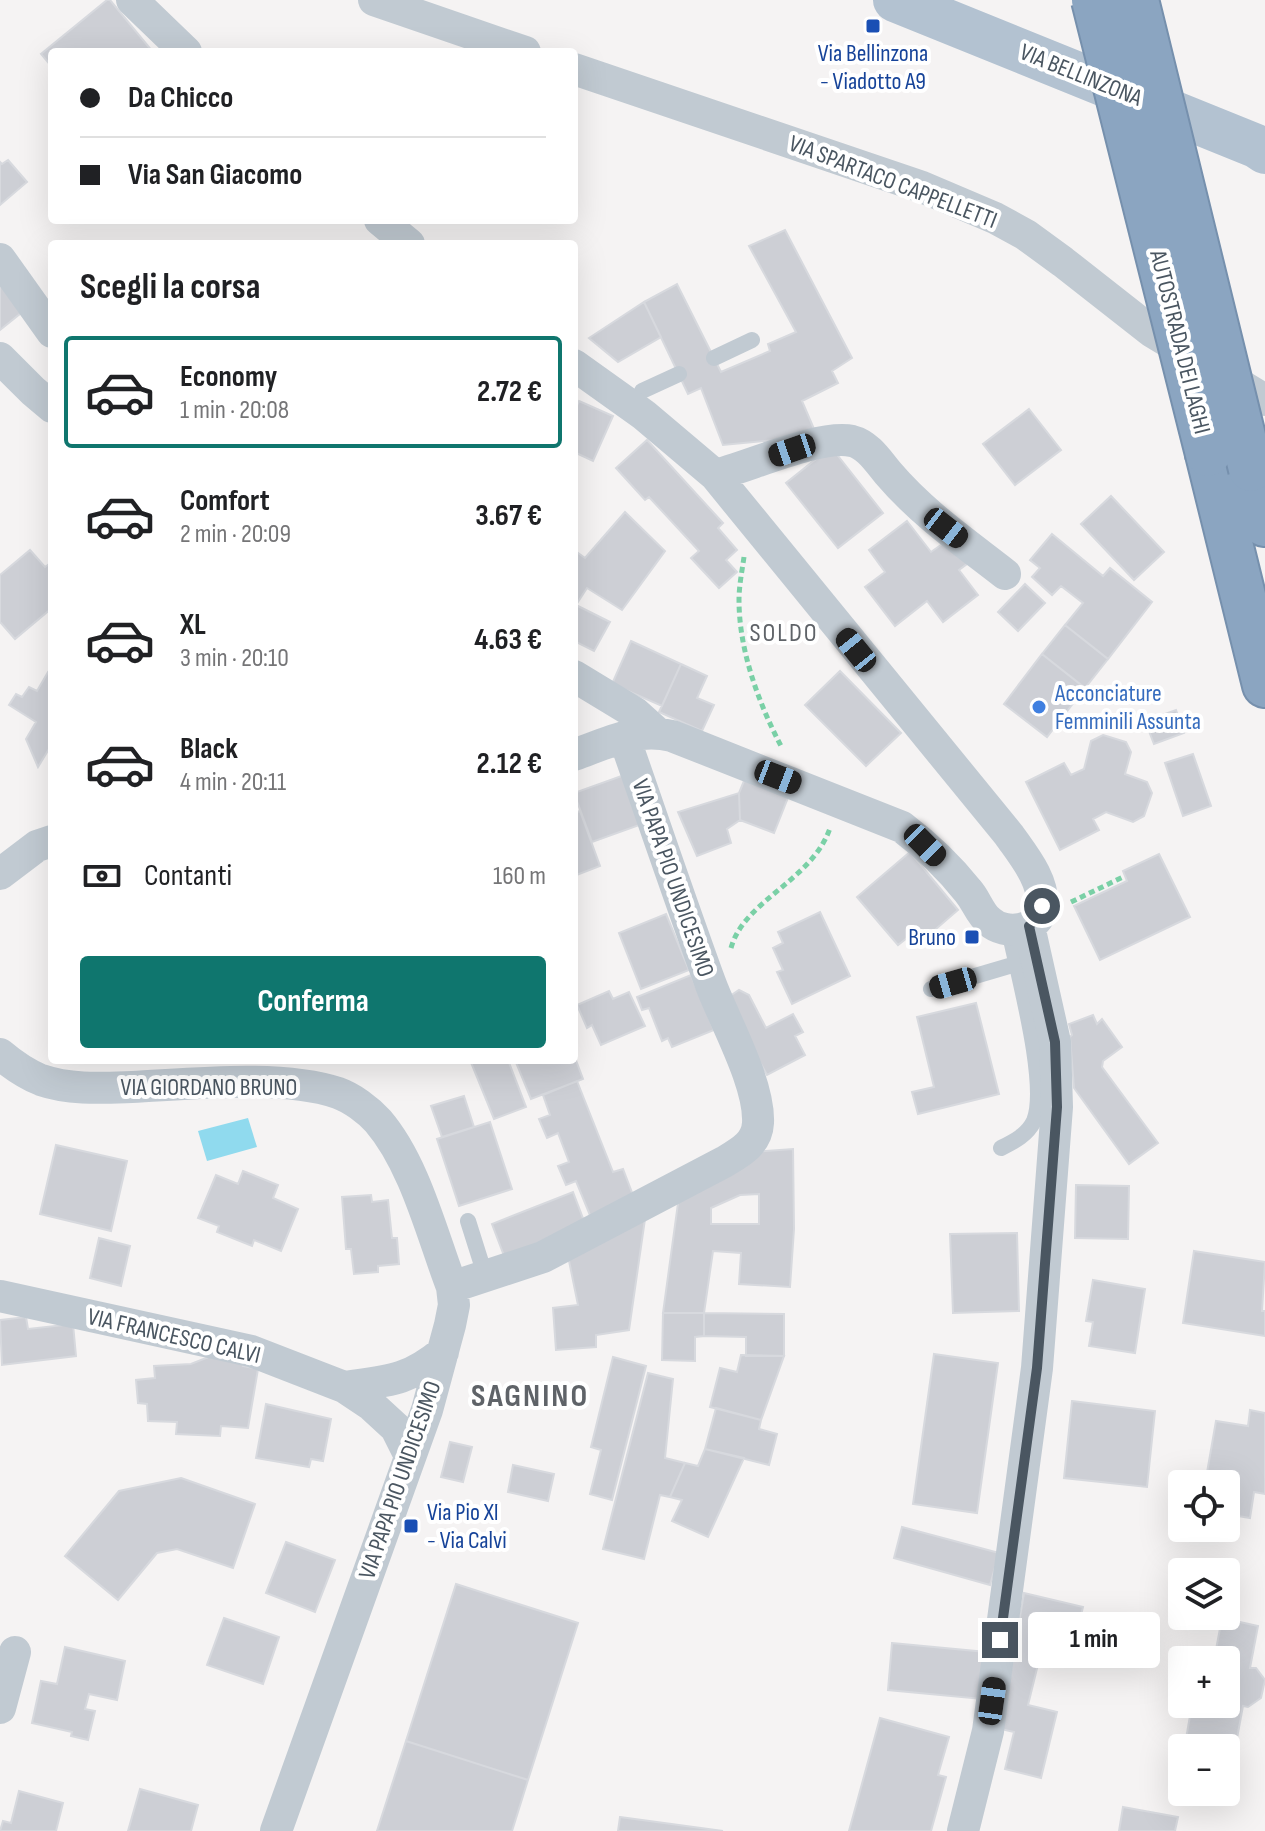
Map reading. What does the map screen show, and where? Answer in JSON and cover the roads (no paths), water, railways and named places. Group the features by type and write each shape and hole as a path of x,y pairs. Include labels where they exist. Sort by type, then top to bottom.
{"highway":[{"name":"AUTOSTRADA DEI LAGHI","path":"1094,0 1265,685"},
{"name":"AUTOSTRADA DEI LAGHI","path":"1136,0 1265,524"}],"main road":[{"name":"VIA BELLINZONA","path":"895,0 1265,152"}],"street":[{"path":"132,0 182,48"},
{"path":"374,0 513,48"},
{"name":"VIA SPARTACO CAPPELLETTI","path":"578,70 922,187 995,218 1026,235 1151,331 1265,400"},
{"path":"385,224 404,240"},
{"path":"0,259 48,326"},
{"path":"0,358 48,404"},
{"path":"578,368 644,415 715,475 1027,860 1042,897 1040,915 1019,928 1000,928 985,919 971,894 925,845 885,819 804,787 639,734 578,754"},
{"path":"715,475 792,450 833,441 852,441 871,452 926,513 1005,574"},
{"path":"578,678 635,713 639,734"},
{"name":"VIA PAPA PIO UNDICESIMO","path":"276,1831 427,1410 454,1305 452,1287 543,1257 724,1162 744,1150 753,1140 758,1125 749,1078 712,987 639,734"},
{"path":"0,874 37,846 48,842"},
{"path":"963,1831 988,1731 1037,1368 1057,1107 1055,1042 1019,928"},
{"name":"VIA GIORDANO BRUNO","path":"0,1054 16,1068 42,1080 78,1087 266,1084 312,1086 341,1094 375,1119 389,1135 406,1166 452,1287"},
{"name":"VIA FRANCESCO CALVI","path":"0,1296 251,1351 344,1387 371,1405 396,1428 410,1456"},
{"path":"344,1387 406,1375 422,1369 443,1352"},
{"path":"0,1708 15,1652"}],"lane":[{"path":"714,358 752,340"},
{"path":"642,391 679,374"},
{"path":"1001,1148 1024,1135 1035,1119 1038,1097 1032,1034 1016,964 1019,928"},
{"path":"931,989 1016,964"},
{"path":"468,1221 486,1278"}],"water":[{"path":"248,1118 257,1147 207,1161 198,1131"}],"place":[{"name":"Via Bellinzona - Viadotto A9","path":"873,26"},
{"name":"Acconciature Femminili Assunta","path":"1039,707"},
{"name":"Bruno","path":"972,937"},
{"name":"Via Pio XI - Via Calvi","path":"411,1526"}],"district":[{"name":"SOLDO","path":"784,633"},
{"name":"SAGNINO","path":"530,1396"}]}
